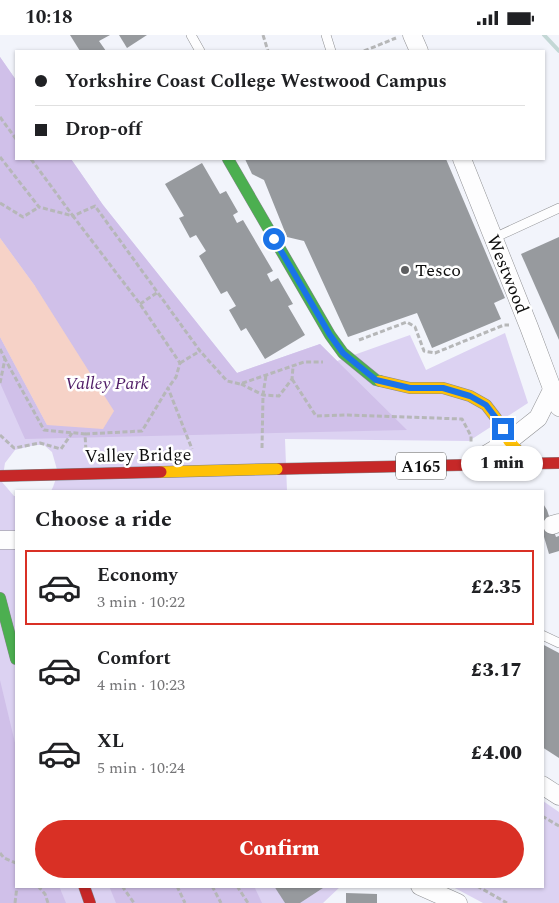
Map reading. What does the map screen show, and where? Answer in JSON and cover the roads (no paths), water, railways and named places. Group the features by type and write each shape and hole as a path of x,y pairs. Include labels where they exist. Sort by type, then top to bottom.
{"main road":[{"path":"229,160 330,335 343,353 376,380 410,388 443,388 457,391 486,405 509,441 530,464"},
{"name":"A165","path":"470,465 559,463"},
{"name":"Valley Bridge","path":"0,476 470,465"},
{"path":"0,598 15,655"},
{"path":"85,888 90,903"}],"street":[{"path":"412,35 418,50"},
{"name":"Westwood","path":"462,160 559,407"},
{"path":"470,465 509,441 538,418 552,390"},
{"path":"0,541 15,540"},
{"path":"544,786 559,796"},
{"path":"424,888 458,903"}],"lane":[{"path":"191,35 199,50"},
{"path":"326,35 331,50"},
{"path":"494,238 559,208"},
{"path":"544,636 559,643"}],"railway":[{"path":"544,35 559,51"}],"place":[{"name":"Tesco","path":"405,270"}],"park label":[{"name":"Valley Park","path":"107,383"}]}
